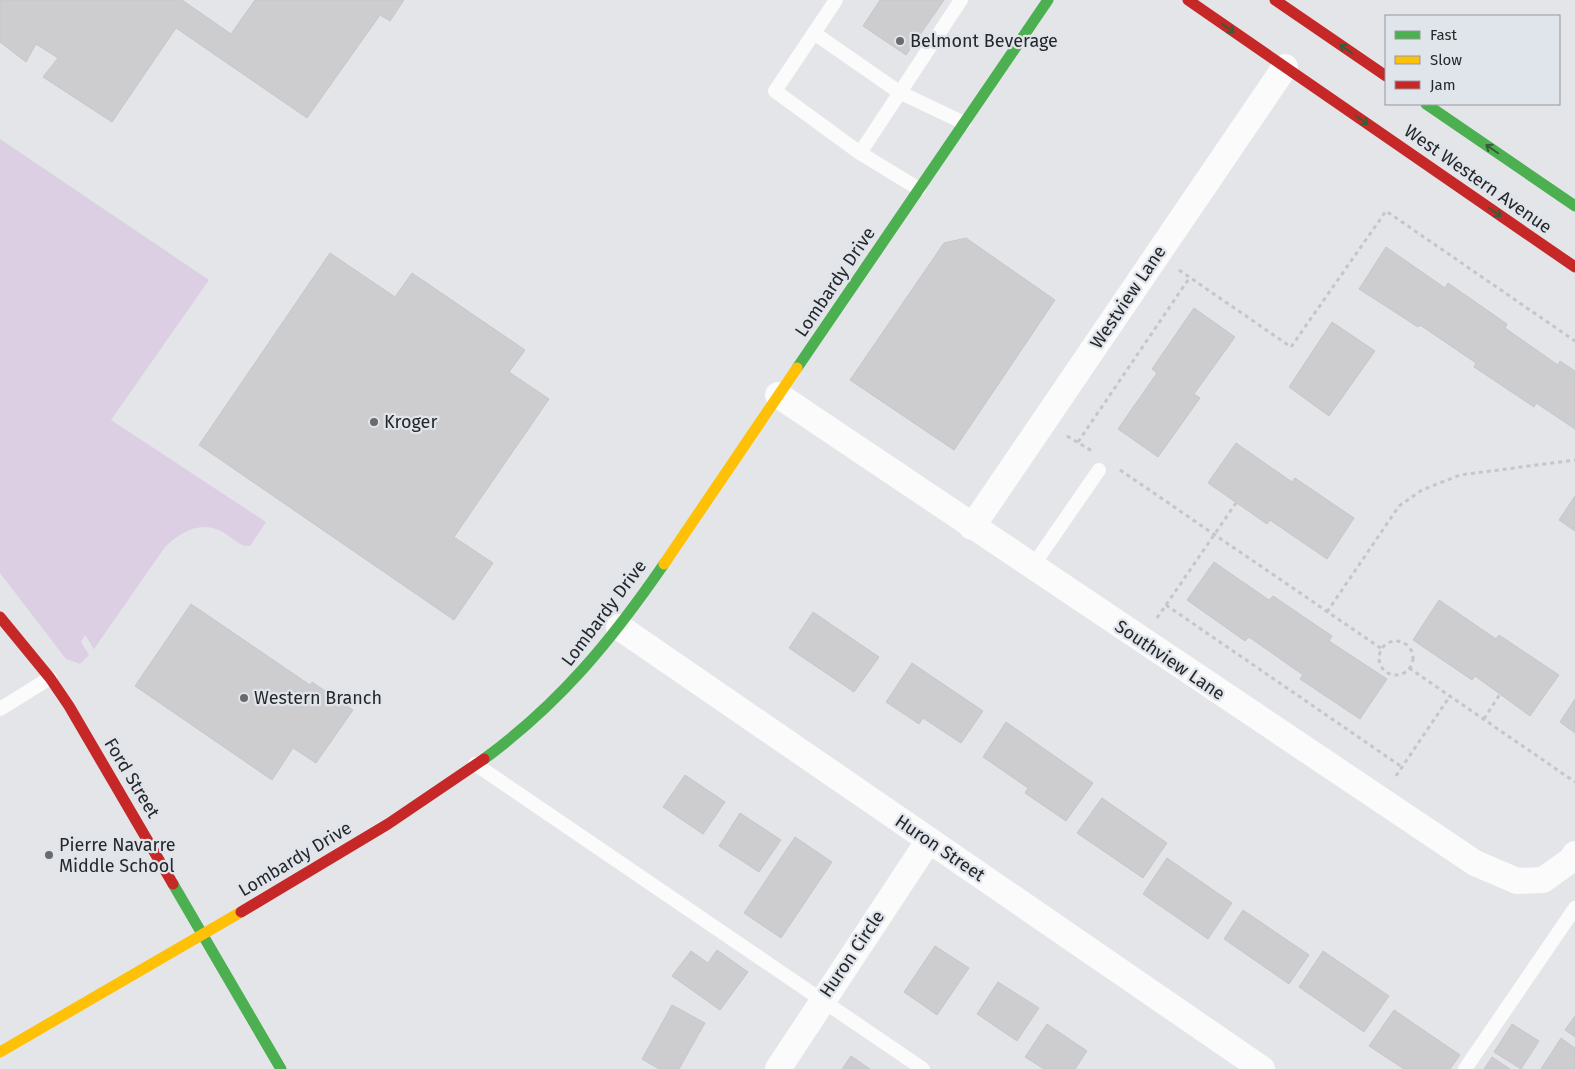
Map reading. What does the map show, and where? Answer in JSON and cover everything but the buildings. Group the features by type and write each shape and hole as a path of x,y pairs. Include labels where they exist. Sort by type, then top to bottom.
{"street":[{"name":"Lombardy Drive","path":"0,1052 204,934 384,825 476,764 535,718 575,680 619,628 1048,0"},
{"name":"West Western Avenue","path":"1188,0 1575,267"},
{"path":"1276,0 1385,75"},
{"name":"Westview Lane","path":"972,527 1285,67"},
{"name":"West Western Avenue","path":"1427,105 1575,206"},
{"name":"Southview Lane","path":"778,395 1141,641 1475,863 1517,881 1543,880 1573,857"},
{"name":"Ford Street","path":"0,617 50,678 69,706 204,934 281,1069"},
{"name":"Huron Street","path":"619,628 929,840 1248,1065"},
{"name":"Huron Circle","path":"778,1069 821,1001 929,840"}],"lane":[{"path":"836,0 775,91 860,153 919,189"},
{"path":"860,153 961,0"},
{"path":"814,33 900,92 964,123"},
{"path":"1032,567 1099,470"},
{"path":"0,709 50,678"},
{"path":"476,764 923,1069"},
{"path":"1466,1069 1575,908"}],"path":[{"path":"1156,254 1291,347 1386,211 1575,341"},
{"path":"1078,442 1190,278"},
{"path":"1043,422 1094,453"},
{"path":"1327,612 1400,506 1422,490 1460,475 1575,460"},
{"path":"1118,469 1382,649"},
{"path":"1141,641 1236,503"},
{"path":"1166,605 1402,767"},
{"path":"1395,641 1406,645 1412,654 1409,668 1399,675 1388,673 1380,665 1382,649 1395,641"},
{"path":"1409,668 1575,782"},
{"path":"1484,719 1500,694"},
{"path":"1381,800 1450,696"}],"shaded area":[{"path":"0,139 209,280 111,420 266,522 250,546 239,543 223,532 206,527 184,532 165,547 94,649 85,635 81,642 89,655 80,664 66,659 0,573"}],"traffic: fast":[{"path":"797,368 1048,0"},
{"path":"1427,105 1575,206"},
{"path":"484,759 537,716 583,669 604,645 664,564"},
{"path":"173,884 281,1069"}],"traffic: slow":[{"path":"664,564 797,368"},
{"path":"0,1052 241,912"}],"traffic: jam":[{"path":"1188,0 1575,267"},
{"path":"1275,0 1385,75"},
{"path":"0,617 50,678 69,706 173,884"},
{"path":"241,912 388,824 484,759"}],"place":[{"name":"Belmont Beverage","path":"900,41"},
{"name":"Kroger","path":"374,422"},
{"name":"Western Branch","path":"244,698"},
{"name":"Pierre Navarre Middle School","path":"49,855"}]}
